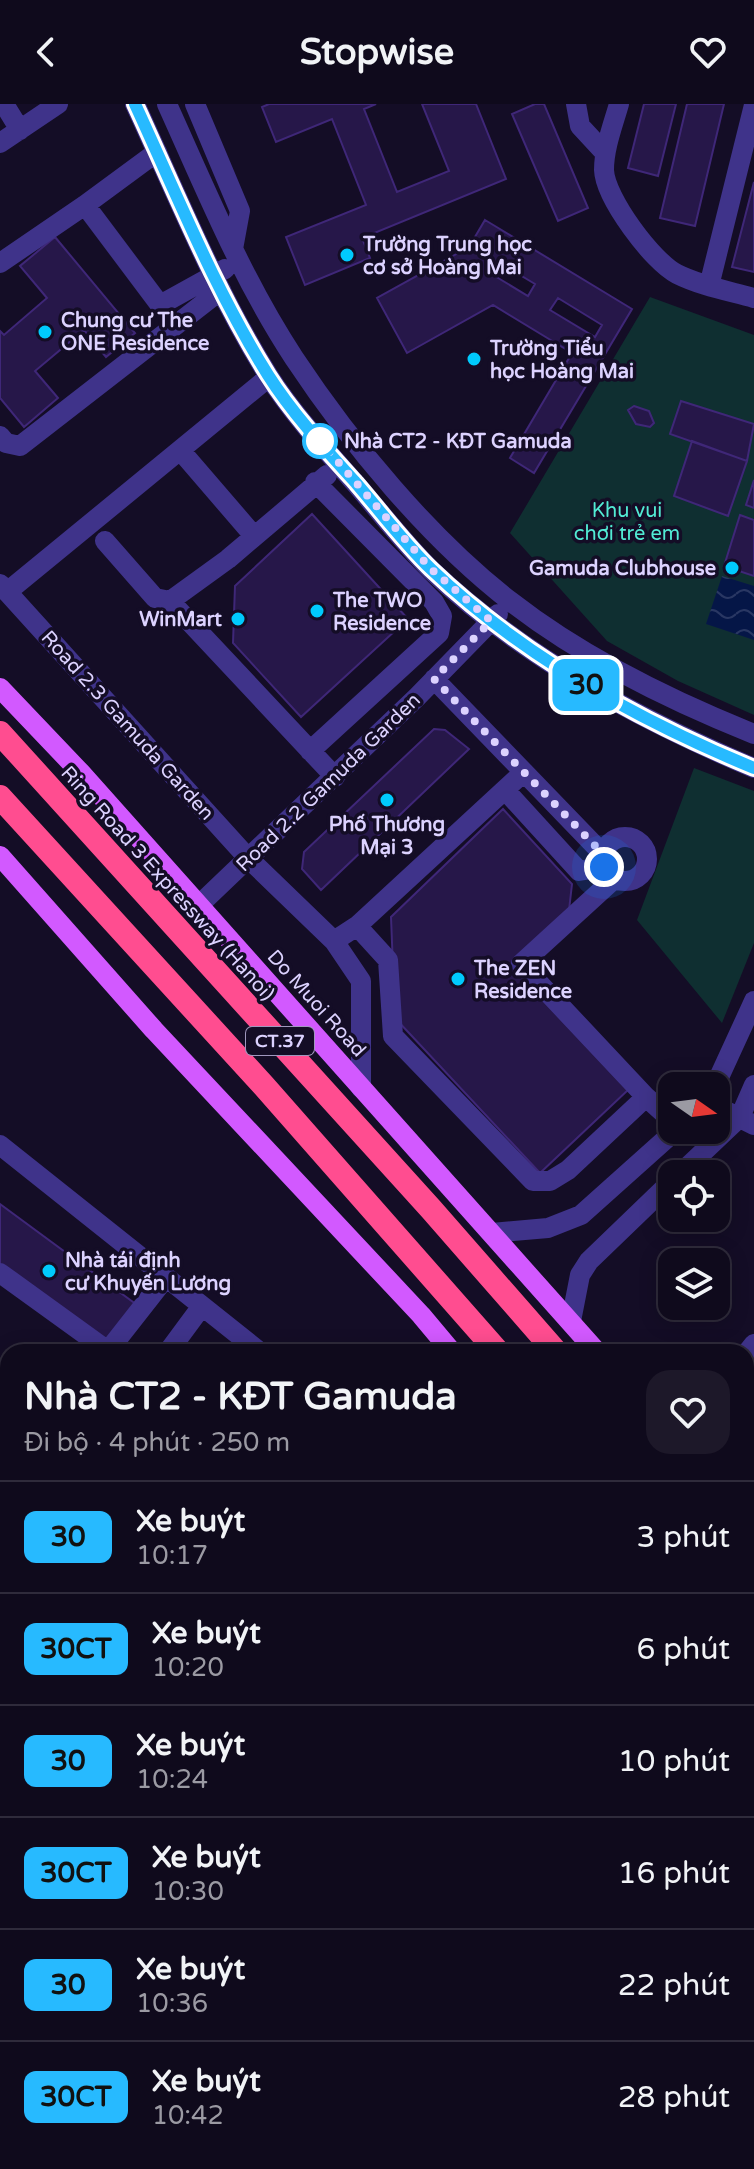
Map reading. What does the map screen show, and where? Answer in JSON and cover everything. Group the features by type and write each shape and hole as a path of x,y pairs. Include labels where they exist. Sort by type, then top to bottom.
{"highway":[{"name":"Ring Road 3 Expressway (Hanoi)","path":"0,733 431,1209 549,1344"},
{"name":"CT.37","path":"0,797 264,1086 491,1344"}],"main road":[{"name":"Do Muoi Road","path":"0,688 81,773 197,907 590,1344"},
{"path":"0,856 154,1030 445,1344"}],"street":[{"path":"4,104 20,130"},
{"path":"0,143 58,104"},
{"path":"135,104 217,283 269,377 340,466 430,568 491,621 578,681 688,740 754,768"},
{"path":"167,104 236,255 294,358 362,449 447,545 510,601 590,655 697,711 754,734"},
{"path":"0,436 6,443 20,446 217,283 236,255 240,211 195,104"},
{"path":"576,104 580,126 605,153"},
{"path":"619,104 605,153 604,174 614,201 650,251 674,273 754,298"},
{"path":"709,286 754,105"},
{"path":"0,263 157,152"},
{"path":"85,205 160,305 217,283"},
{"name":"Road 2.3 Gamuda Garden","path":"269,377 4,588 248,858 334,941 361,981 361,1088"},
{"path":"180,450 254,536"},
{"path":"170,601 254,536 315,482 340,466"},
{"path":"310,751 439,633 442,616 420,588 315,482"},
{"path":"105,541 155,598 170,601 335,777"},
{"path":"420,588 430,568"},
{"name":"Road 2.2 Gamuda Garden","path":"197,907 417,697 510,601"},
{"path":"394,675 417,697"},
{"path":"434,679 524,772 607,867"},
{"path":"334,941 357,926 524,772"},
{"path":"505,790 579,871 607,867"},
{"path":"607,867 521,964 658,1108"},
{"path":"357,926 388,960 393,1036 533,1181 550,1181 568,1170 646,1097"},
{"path":"721,1072 754,1001"},
{"path":"698,1160 747,1121 754,1085"},
{"path":"492,1233 548,1228 581,1215 660,1144"},
{"path":"0,1145 250,1344"},
{"path":"571,1321 580,1275 589,1261 658,1194"},
{"path":"0,1273 98,1344"},
{"path":"113,1344 166,1277"},
{"path":"174,1344 202,1306"}],"green space":[{"name":"Khu vui chơi trẻ em","path":"650,297 754,335 754,715 678,681 607,641 510,533"},
{"path":"694,768 754,791 754,943 722,1023 637,920"}],"water":[{"path":"722,576 754,586 754,640 706,624"}],"building":[{"path":"269,104 376,104 364,109 397,192 449,171 422,104 476,104 506,179 362,238 370,258 305,285 286,237 366,205 332,119 276,142 262,107"},
{"path":"535,104 544,104 588,208 558,221 512,114"},
{"path":"644,104 676,104 658,176 628,168"},
{"path":"687,104 724,104 695,226 660,218"},
{"path":"754,182 754,272 732,267"},
{"path":"485,220 632,309 534,473 510,458 572,353 493,305 407,353 377,298 469,247","holes":["500,263 535,284 528,296 493,275","558,298 602,325 595,337 550,310"]},
{"name":"Chung cư The ONE Residence","path":"55,237 135,333 106,357 84,330 35,371 58,398 24,427 0,398 0,331 4,335 47,298 20,266"},
{"path":"681,401 754,424 747,461 670,434"},
{"path":"634,406 649,411 654,423 650,427 636,424 628,410"},
{"path":"692,441 747,461 728,516 674,496"},
{"path":"754,480 754,508 746,505"},
{"name":"The TWO Residence","path":"312,514 408,619 301,717 233,643 235,586"},
{"path":"740,515 754,520 754,576 724,566"},
{"name":"Phố Thương Mại 3","path":"434,729 445,730 469,749 321,890 302,869 304,852"},
{"name":"The ZEN Residence","path":"503,809 572,884 569,910 510,965 628,1090 540,1173 395,1018 391,917"},
{"name":"Nhà tái định cư Khuyến Lương","path":"0,1204 137,1305 108,1344 0,1264"}],"bus line":[{"name":"30","path":"135,104 213,275 269,377 340,466 430,568 491,621 578,681 688,740 754,768"}],"place":[{"name":"Trường Trung học cơ sở Hoàng Mai","path":"347,255"},
{"name":"Chung cư The ONE Residence","path":"45,332"},
{"name":"Trường Tiểu học Hoàng Mai","path":"474,359"},
{"name":"Nhà CT2 - KĐT Gamuda","path":"320,441"},
{"name":"Gamuda Clubhouse","path":"732,568"},
{"name":"The TWO Residence","path":"317,611"},
{"name":"WinMart","path":"238,619"},
{"name":"Phố Thương Mại 3","path":"387,800"},
{"name":"The ZEN Residence","path":"458,979"},
{"name":"Nhà tái định cư Khuyến Lương","path":"49,1271"}],"route":[{"path":"320,441 430,568 491,621 434,679 603,854 604,867"}]}
